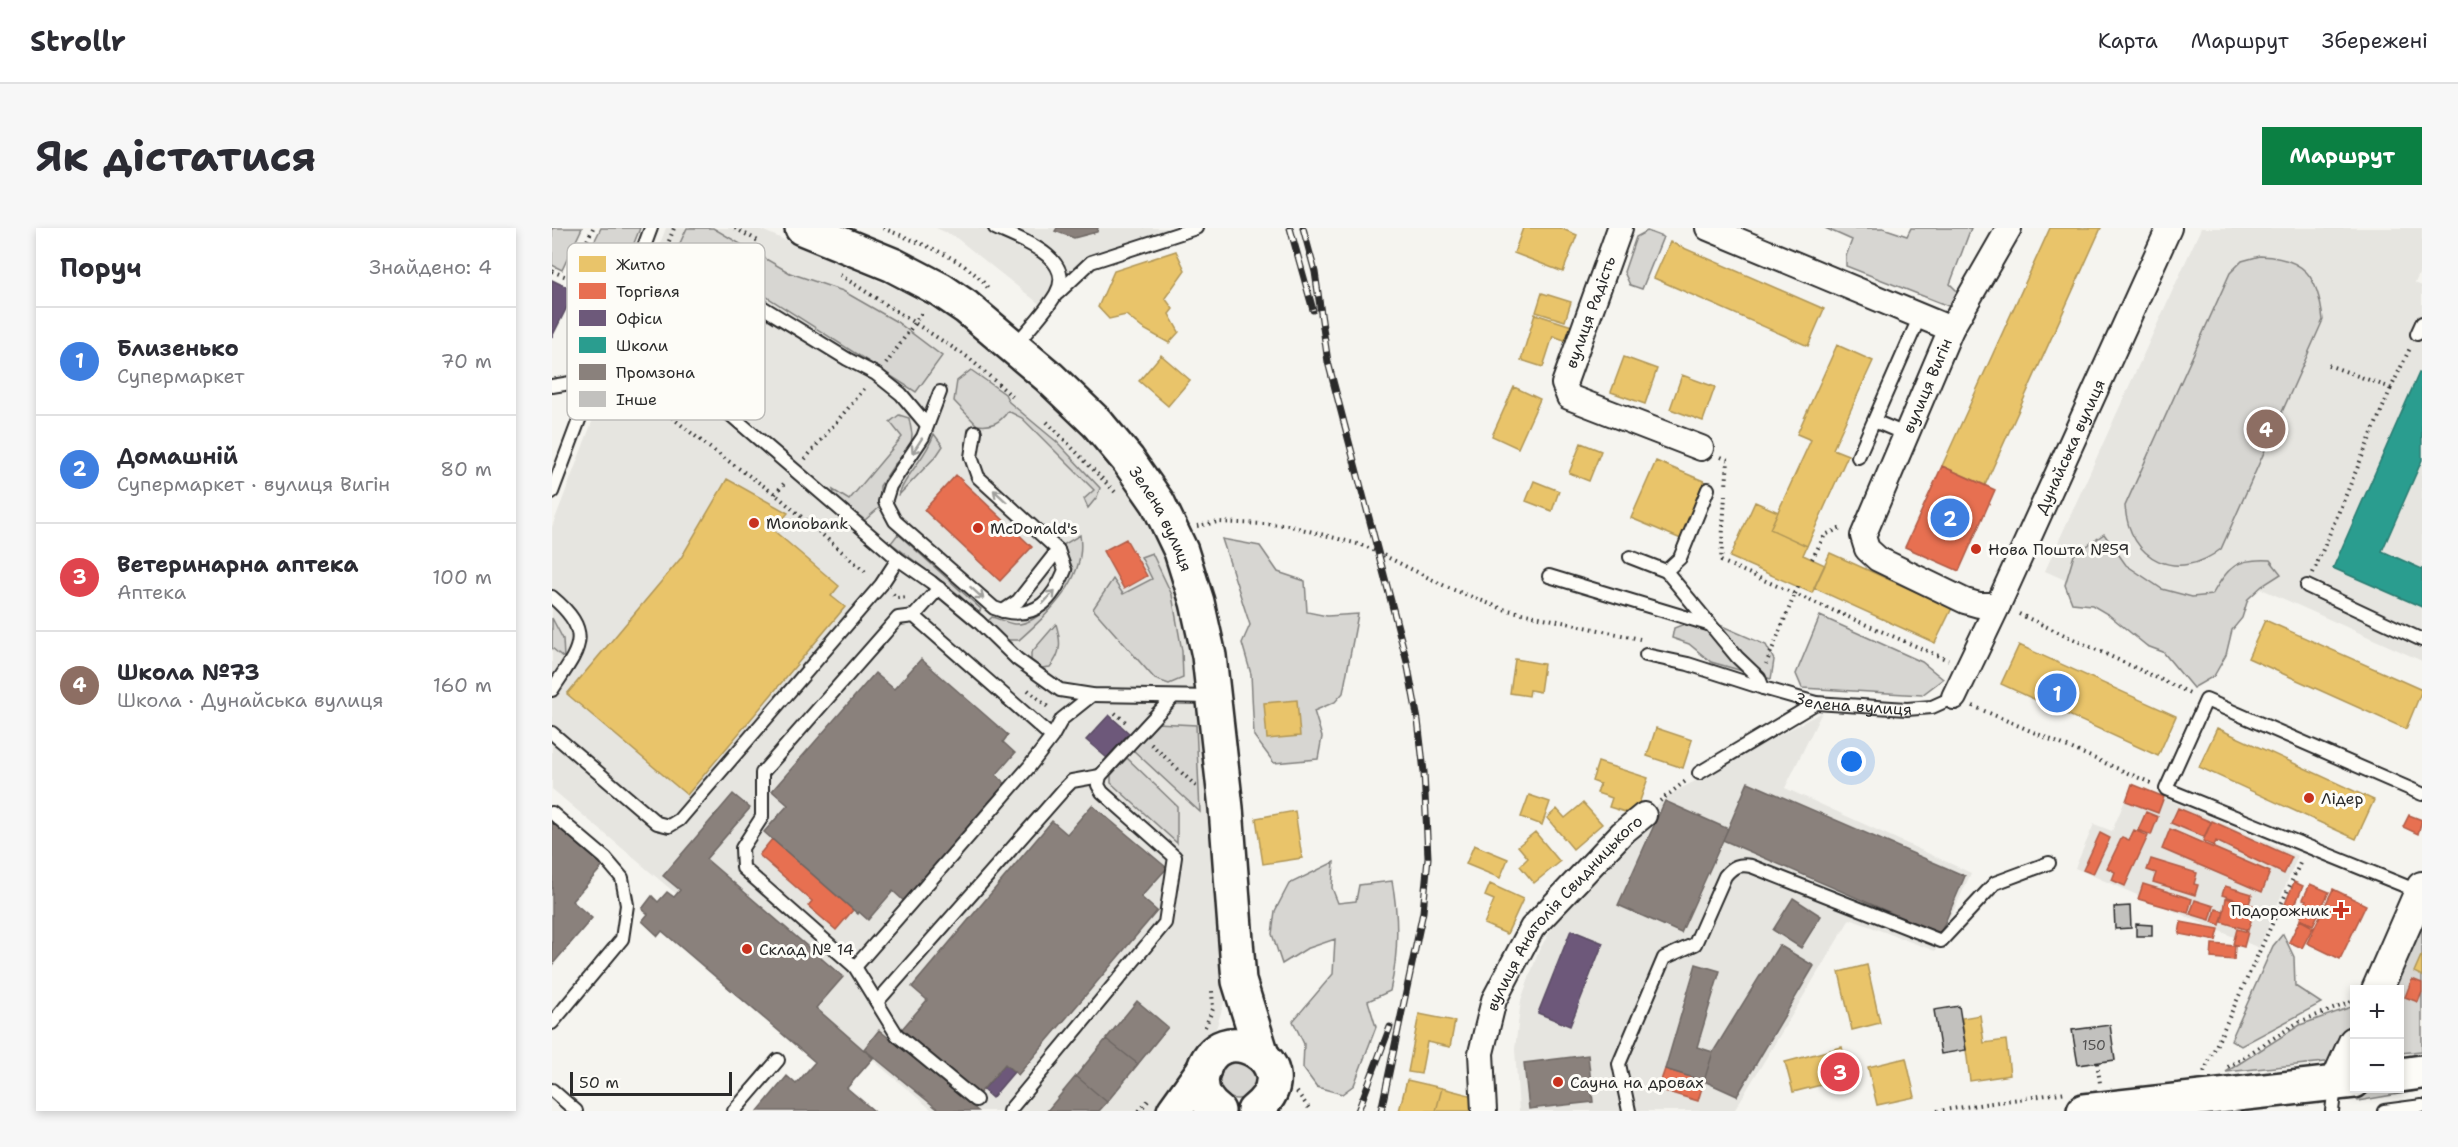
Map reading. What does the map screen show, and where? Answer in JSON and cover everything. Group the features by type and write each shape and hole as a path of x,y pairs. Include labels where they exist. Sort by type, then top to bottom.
{"main road":[{"name":"Зелена вулиця","path":"803,228 893,265 941,290 966,308 1014,347 1097,423 1128,460 1158,504 1181,551 1197,602 1215,697 1226,808 1226,984 1229,1023 1208,1051"},
{"name":"Зелена вулиця","path":"1226,984 1273,1083"},
{"path":"1163,1104 1208,1051 1241,1045 1253,1048 1273,1083 1270,1094 1254,1111"},
{"path":"1208,1051 1201,1082 1203,1093 1218,1111"},
{"path":"2404,1074 2422,1072"},
{"path":"2077,1101 2157,1107 2341,1092"}],"street":[{"name":"вулиця Радість","path":"1620,228 1564,384 1565,391 1569,397 1701,448"},
{"name":"вулиця Вигін","path":"1708,228 1951,329 1863,536 1864,543 1878,559 1965,601 1980,605 1998,605"},
{"path":"1951,329 2009,228"},
{"name":"Дунайська вулиця","path":"1954,697 2169,228"},
{"name":"вулиця Анатолія Свидницького","path":"1484,1111 1481,1053 1494,1000 1532,928 1622,833 1644,815"},
{"path":"2380,985 2421,889"},
{"path":"2341,1092 2350,1060"}],"lane":[{"path":"646,243 651,228"},
{"path":"1014,347 1057,293 1091,262 1196,228"},
{"path":"1001,229 1044,252 1057,265 1061,277 1057,293"},
{"path":"765,309 876,374 902,394 927,425"},
{"path":"1858,457 1920,316"},
{"path":"552,386 567,384"},
{"path":"940,392 923,437 890,486 885,502 896,521 994,608 1018,615 1034,610 1051,597 1065,570 1058,550 978,477 971,458 975,432"},
{"path":"552,492 579,420"},
{"path":"736,420 898,559 939,588 979,622 1017,659 1060,690 1092,694 1215,697"},
{"path":"1874,421 1905,434"},
{"path":"1666,571 1680,558 1708,489"},
{"path":"1003,611 1018,601 1058,550"},
{"path":"1630,557 1666,571 1761,683"},
{"path":"552,733 657,823 669,826 680,820 875,593 898,559"},
{"path":"1549,576 1709,624"},
{"path":"2307,586 2422,640"},
{"path":"939,588 914,616 898,618 762,773 762,817 742,848 743,868 855,967 897,1035 976,1100"},
{"path":"552,597 575,619 579,637 575,654 552,690"},
{"path":"914,616 1052,737"},
{"name":"Зелена вулиця","path":"1646,655 1761,683 1816,703 1907,709 1932,707 1954,697"},
{"path":"855,967 1029,767 1052,737 1062,719 1092,694"},
{"path":"1009,1111 1165,923 1175,857 1102,792 1098,785 1100,776 1173,697"},
{"path":"2421,889 2166,789 2206,700 2422,794"},
{"path":"1699,773 1816,703"},
{"path":"877,1002 1065,788 1072,781 1100,776"},
{"path":"552,813 605,858 622,878 627,905 622,939 552,1023"},
{"path":"1629,1111 1619,1064 1664,958 1695,944 1725,876 1732,868 1741,864 1751,866 1941,941 1995,883 2049,863"},
{"path":"734,1111 778,1060"},
{"path":"552,1090 576,1111"},
{"path":"2384,1111 2422,1106"}],"path":[{"path":"586,243 593,228"},
{"path":"668,243 674,228"},
{"path":"735,228 758,241"},
{"path":"552,271 567,278"},
{"path":"840,274 969,358 1014,398"},
{"path":"2307,586 2391,388 2420,329"},
{"path":"2328,365 2391,388"},
{"path":"802,463 871,382"},
{"path":"675,420 775,494 874,578"},
{"path":"1047,423 1065,438 1122,502"},
{"path":"1701,448 1728,460 1720,561 1967,669"},
{"path":"1195,526 1218,522 1287,525 1365,546 1449,588 1503,609 1598,628 1648,641 1673,660"},
{"path":"1761,683 1798,587"},
{"path":"890,592 897,598 919,596"},
{"path":"1998,605 2206,700"},
{"path":"1954,697 2166,789"},
{"name":"вулиця Анатолія Свидницького","path":"1644,815 1668,793 1699,773"},
{"path":"2202,1076 2307,846"},
{"path":"1208,1051 1213,1009 1226,984"},
{"path":"2225,1069 2299,1022 2350,1003"},
{"path":"2097,1063 2099,1078"},
{"path":"1937,1111 2077,1101"},
{"path":"1139,1111 1163,1104"}],"shaded area":[{"path":"552,228 582,228 575,243 567,243 567,260 562,270 552,265"},
{"path":"601,228 640,228 634,243 594,243"},
{"path":"666,228 757,228 895,288 963,324 1105,455 1155,515 1180,577 1204,705 1224,1002 1217,1026 1203,1051 1154,1111 933,1111 552,789 552,527 593,420 765,420 765,243 660,243"},
{"path":"687,228 713,228 739,243 680,243"},
{"path":"936,228 1203,228 1094,263 1047,310 954,236"},
{"path":"1825,228 1883,228 1907,236 1911,228 1971,228 1950,284 1959,293 1951,307 1846,266 1846,256 1852,240"},
{"path":"2201,228 2422,228 2422,267 2415,283 2422,286 2422,661 2246,582 2216,648 2045,571"},
{"path":"1647,231 1663,237 1642,289 1630,285 1624,272 1636,237"},
{"path":"2260,256 2288,261 2306,272 2317,292 2323,320 2221,549 2205,559 2188,564 2173,565 2158,561 2146,553 2136,541 2129,525 2125,506 2230,273 2242,261"},
{"path":"765,258 790,273 843,291 897,322 942,356 916,392 765,296"},
{"path":"971,370 1005,394 1009,402 1057,442 1100,488 1097,497 1088,508 1084,499 1094,490 1022,418 1008,411 1002,419 995,423 977,425 954,401 957,381"},
{"path":"899,415 909,418 912,434 911,447 894,465 880,486 880,507 865,520 835,497 833,490 849,500 902,437 890,422"},
{"path":"934,434 943,446 898,496 931,443"},
{"path":"898,534 981,609 978,614 958,594 891,543"},
{"path":"2104,534 2126,565 2162,589 2192,597 2212,595 2228,571 2241,563 2270,560 2281,574 2262,586 2248,599 2242,618 2232,630 2226,655 2214,676 2193,688 2163,652 2147,646 2109,615 2092,605 2072,603 2065,585 2074,555"},
{"path":"1080,535 1081,551 1072,580 1053,607 1031,630 1019,640 1008,640 986,623 992,617 1014,624 1024,623 1042,612 1058,595 1073,569 1063,545"},
{"path":"1222,539 1260,546 1278,572 1305,581 1307,612 1327,616 1358,614 1343,693 1335,702 1314,711 1322,737 1318,759 1274,763 1254,736 1251,674 1242,643 1250,625"},
{"path":"1152,553 1172,595 1182,651 1183,678 1169,684 1155,679 1093,609 1113,579 1123,594 1152,579 1141,557"},
{"path":"1820,616 1922,662 1943,679 1922,695 1802,688 1796,674"},
{"path":"552,618 563,639 564,658 552,648"},
{"path":"1692,621 1713,622 1766,645 1774,660 1771,679 1711,662 1689,644 1672,638 1674,628"},
{"path":"1056,624 1059,636 1057,657 1050,667 1042,668 1031,660 1031,653"},
{"path":"1822,712 1785,788 1971,873 1935,951 1850,919 1734,1111 1519,1111 1515,1049 1521,1000 1539,950 1575,890 1622,833 1671,794"},
{"path":"1156,723 1196,725 1200,812 1133,750"},
{"path":"1127,758 1177,806 1177,843 1111,783 1111,775"},
{"path":"2132,784 2298,856 2259,948 2075,868 2094,824 2112,831"},
{"path":"1334,862 1332,888 1338,903 1356,901 1359,885 1392,881 1397,922 1395,963 1390,991 1368,1001 1376,1027 1354,1085 1342,1094 1317,1087 1303,1068 1304,1044 1293,1021 1333,974 1335,939 1306,949 1282,964 1272,934 1275,911 1289,884"},
{"path":"2422,920 2422,1051 2404,1053 2404,985 2391,985"},
{"path":"2283,934 2294,957 2295,986 2321,1003 2241,1046 2231,1040 2273,946"},
{"path":"2350,1007 2350,1025 2335,1061 2226,1072 2300,1025"},
{"path":"1237,1061 1244,1062 1250,1067 1255,1073 1255,1087 1250,1093 1244,1098 1237,1099 1230,1098 1224,1093 1219,1087 1218,1080 1219,1073 1224,1067 1230,1062"},
{"path":"2422,1084 2422,1090 2358,1101 2351,1094 2404,1093 2404,1087"}],"building: Житло":[{"path":"1523,228 1560,228 1577,235 1563,272 1514,253"},
{"path":"2050,228 2101,228 1985,485 1942,466"},
{"path":"1670,242 1824,309 1808,346 1654,278"},
{"path":"1176,251 1185,270 1165,298 1173,309 1169,314 1179,332 1169,343 1142,328 1126,315 1109,319 1098,307 1114,271"},
{"path":"1542,293 1571,302 1565,321 1536,312"},
{"path":"1535,314 1572,326 1567,341 1553,336 1543,367 1521,360"},
{"path":"1837,345 1873,361 1833,449 1848,455 1807,546 1770,529 1811,440 1797,434"},
{"path":"1161,355 1190,380 1168,406 1139,381"},
{"path":"1624,357 1657,369 1645,404 1611,392"},
{"path":"1682,375 1715,387 1703,421 1670,409"},
{"path":"1514,387 1540,399 1518,448 1492,436"},
{"path":"1581,443 1601,451 1589,481 1569,473"},
{"path":"1656,461 1706,482 1681,539 1631,518"},
{"path":"727,479 788,513 773,530 839,586 831,596 845,607 687,795 567,694 681,558"},
{"path":"1534,481 1559,491 1552,511 1526,501"},
{"path":"1755,502 1778,512 1770,529 1807,546 1803,555 1825,565 1812,593 1730,557"},
{"path":"1830,553 1952,608 1935,643 1814,588"},
{"path":"2265,620 2422,690 2406,729 2248,658"},
{"path":"2019,645 2176,716 2158,756 2001,684"},
{"path":"1515,659 1544,664 1540,692 1530,690 1529,696 1510,693"},
{"path":"1297,700 1300,736 1267,739 1264,703"},
{"path":"1656,728 1692,740 1683,768 1647,756"},
{"path":"2217,728 2374,800 2356,839 2199,767"},
{"path":"1598,762 1648,778 1635,815 1609,807 1612,798 1597,793 1600,784 1592,781"},
{"path":"1529,795 1550,802 1542,825 1521,817"},
{"path":"1583,803 1602,824 1573,849 1547,818 1557,809 1565,818"},
{"path":"1295,811 1302,858 1263,864 1256,818"},
{"path":"1535,832 1560,862 1534,883 1520,866 1528,858 1518,846"},
{"path":"1474,845 1508,859 1500,878 1466,864"},
{"path":"1490,884 1523,899 1507,934 1484,924 1494,900 1485,896"},
{"path":"2422,956 2422,976 2414,972"},
{"path":"1867,965 1880,1023 1852,1030 1839,972"},
{"path":"1419,1014 1455,1021 1450,1047 1427,1042 1421,1074 1408,1072"},
{"path":"1980,1015 1984,1043 2006,1040 2010,1075 1970,1081 1962,1018"},
{"path":"1842,1047 1849,1078 1793,1092 1785,1062"},
{"path":"1906,1058 1915,1097 1877,1105 1868,1067"},
{"path":"1407,1080 1442,1088 1436,1111 1399,1111"},
{"path":"1442,1088 1477,1097 1473,1111 1436,1111"}],"building: Торгівля":[{"path":"1942,466 1995,490 1959,571 1905,547"},
{"name":"McDonald's","path":"956,475 1032,547 1000,581 924,510"},
{"path":"1126,539 1147,576 1124,589 1103,551"},
{"path":"2132,784 2164,797 2158,813 2126,801"},
{"path":"2178,808 2211,822 2204,837 2171,823"},
{"path":"2146,812 2158,817 2151,835 2138,830"},
{"path":"2409,815 2422,820 2418,834 2403,827"},
{"path":"2212,821 2292,857 2284,874 2216,841 2214,846 2203,841"},
{"path":"2170,829 2270,872 2262,892 2162,849"},
{"path":"2134,830 2148,836 2125,886 2112,880 2115,872 2107,868 2122,837 2129,840"},
{"path":"2100,833 2110,838 2093,874 2083,870"},
{"path":"772,839 853,910 836,930 808,906 812,901 759,855"},
{"path":"2151,859 2197,873 2194,884 2198,885 2195,895 2153,882 2156,873 2147,870"},
{"path":"2294,882 2303,886 2294,907 2285,904"},
{"path":"2143,884 2192,899 2188,913 2138,899"},
{"path":"2310,884 2329,892 2313,925 2300,919 2302,914 2300,913 2306,900 2303,899"},
{"path":"2225,886 2252,894 2249,904 2222,895"},
{"path":"2333,889 2366,905 2340,959 2307,943"},
{"path":"2226,898 2256,906 2248,930 2222,922"},
{"path":"2195,900 2214,906 2210,920 2190,914"},
{"path":"2216,909 2224,911 2220,925 2212,922"},
{"path":"2300,920 2313,927 2302,948 2289,942"},
{"path":"2181,922 2219,929 2216,941 2179,934"},
{"path":"2237,929 2248,932 2244,947 2233,944"},
{"path":"2212,944 2235,946 2234,960 2211,958"},
{"path":"2412,979 2422,983 2422,992 2418,1002 2405,997"},
{"path":"1665,1069 1704,1081 1698,1101 1658,1089"}],"building: Офіси":[{"path":"552,280 567,287 567,307 552,337"},
{"path":"1109,715 1129,733 1107,758 1086,740"},
{"path":"1571,930 1603,943 1570,1026 1538,1013"},
{"path":"1005,1064 1014,1072 992,1098 983,1090"}],"building: Школи":[{"path":"2419,373 2422,374 2422,460 2382,551 2422,569 2422,607 2333,568"}],"building: Промзона":[{"path":"1057,228 1098,228 1097,232 1074,238 1055,231"},
{"path":"921,659 1008,735 1003,742 1015,753 996,775 1008,786 906,903 893,891 868,920 859,912 858,914 764,832 788,805 772,791 875,673 894,689"},
{"path":"1748,782 1965,876 1940,934 1723,840"},
{"name":"Склад № 14","path":"733,794 750,808 706,859 843,977 816,1008 873,1058 847,1088 874,1111 758,1111 787,1076 796,1084 815,1062 662,931 658,936 642,921 648,914 642,909 652,896 658,902 667,892 674,897 680,890 663,876"},
{"path":"1665,801 1728,829 1681,933 1618,905"},
{"path":"1092,805 1167,868 1141,897 1157,911 1018,1075 1005,1064 979,1094 902,1029 927,1000 912,987 1052,821 1067,834"},
{"path":"552,822 603,866 572,901 592,918 552,965"},
{"path":"1793,898 1821,916 1801,948 1773,930"},
{"path":"1779,945 1814,966 1737,1096 1704,1081 1713,1052"},
{"path":"1696,964 1720,971 1697,1047 1713,1052 1704,1081 1665,1069"},
{"path":"1137,1001 1168,1027 1138,1064 1106,1039"},
{"path":"879,1030 978,1111 940,1111 864,1049"},
{"path":"1106,1039 1138,1064 1107,1102 1076,1076"},
{"name":"Сауна на дровах","path":"1588,1055 1593,1102 1529,1109 1524,1063"},
{"path":"1076,1076 1107,1102 1099,1111 1047,1111"}],"building: Інше":[{"path":"2130,906 2131,928 2115,929 2114,907"},
{"path":"2136,924 2152,925 2152,936 2136,936"},
{"path":"1959,1006 1966,1050 1941,1054 1934,1010"},
{"path":"2110,1025 2115,1060 2078,1065 2072,1030"}],"railway":[{"path":"1290,228 1313,310"},
{"path":"1303,228 1315,272 1328,362 1407,662 1418,720 1424,772 1428,858 1423,912 1381,1111"},
{"path":"1358,1111 1390,1027"}],"place":[{"name":"Школа №73","path":"2266,429"},
{"name":"Домашній","path":"1950,518"},
{"name":"Monobank","path":"754,523"},
{"name":"McDonald's","path":"978,528"},
{"name":"Нова Пошта №59","path":"1976,549"},
{"name":"Близенько","path":"2057,693"},
{"name":"Лідер","path":"2309,798"},
{"name":"Подорожник","path":"2341,910"},
{"name":"Склад № 14","path":"747,949"},
{"name":"Ветеринарна аптека","path":"1840,1072"},
{"name":"Сауна на дровах","path":"1558,1082"}]}
